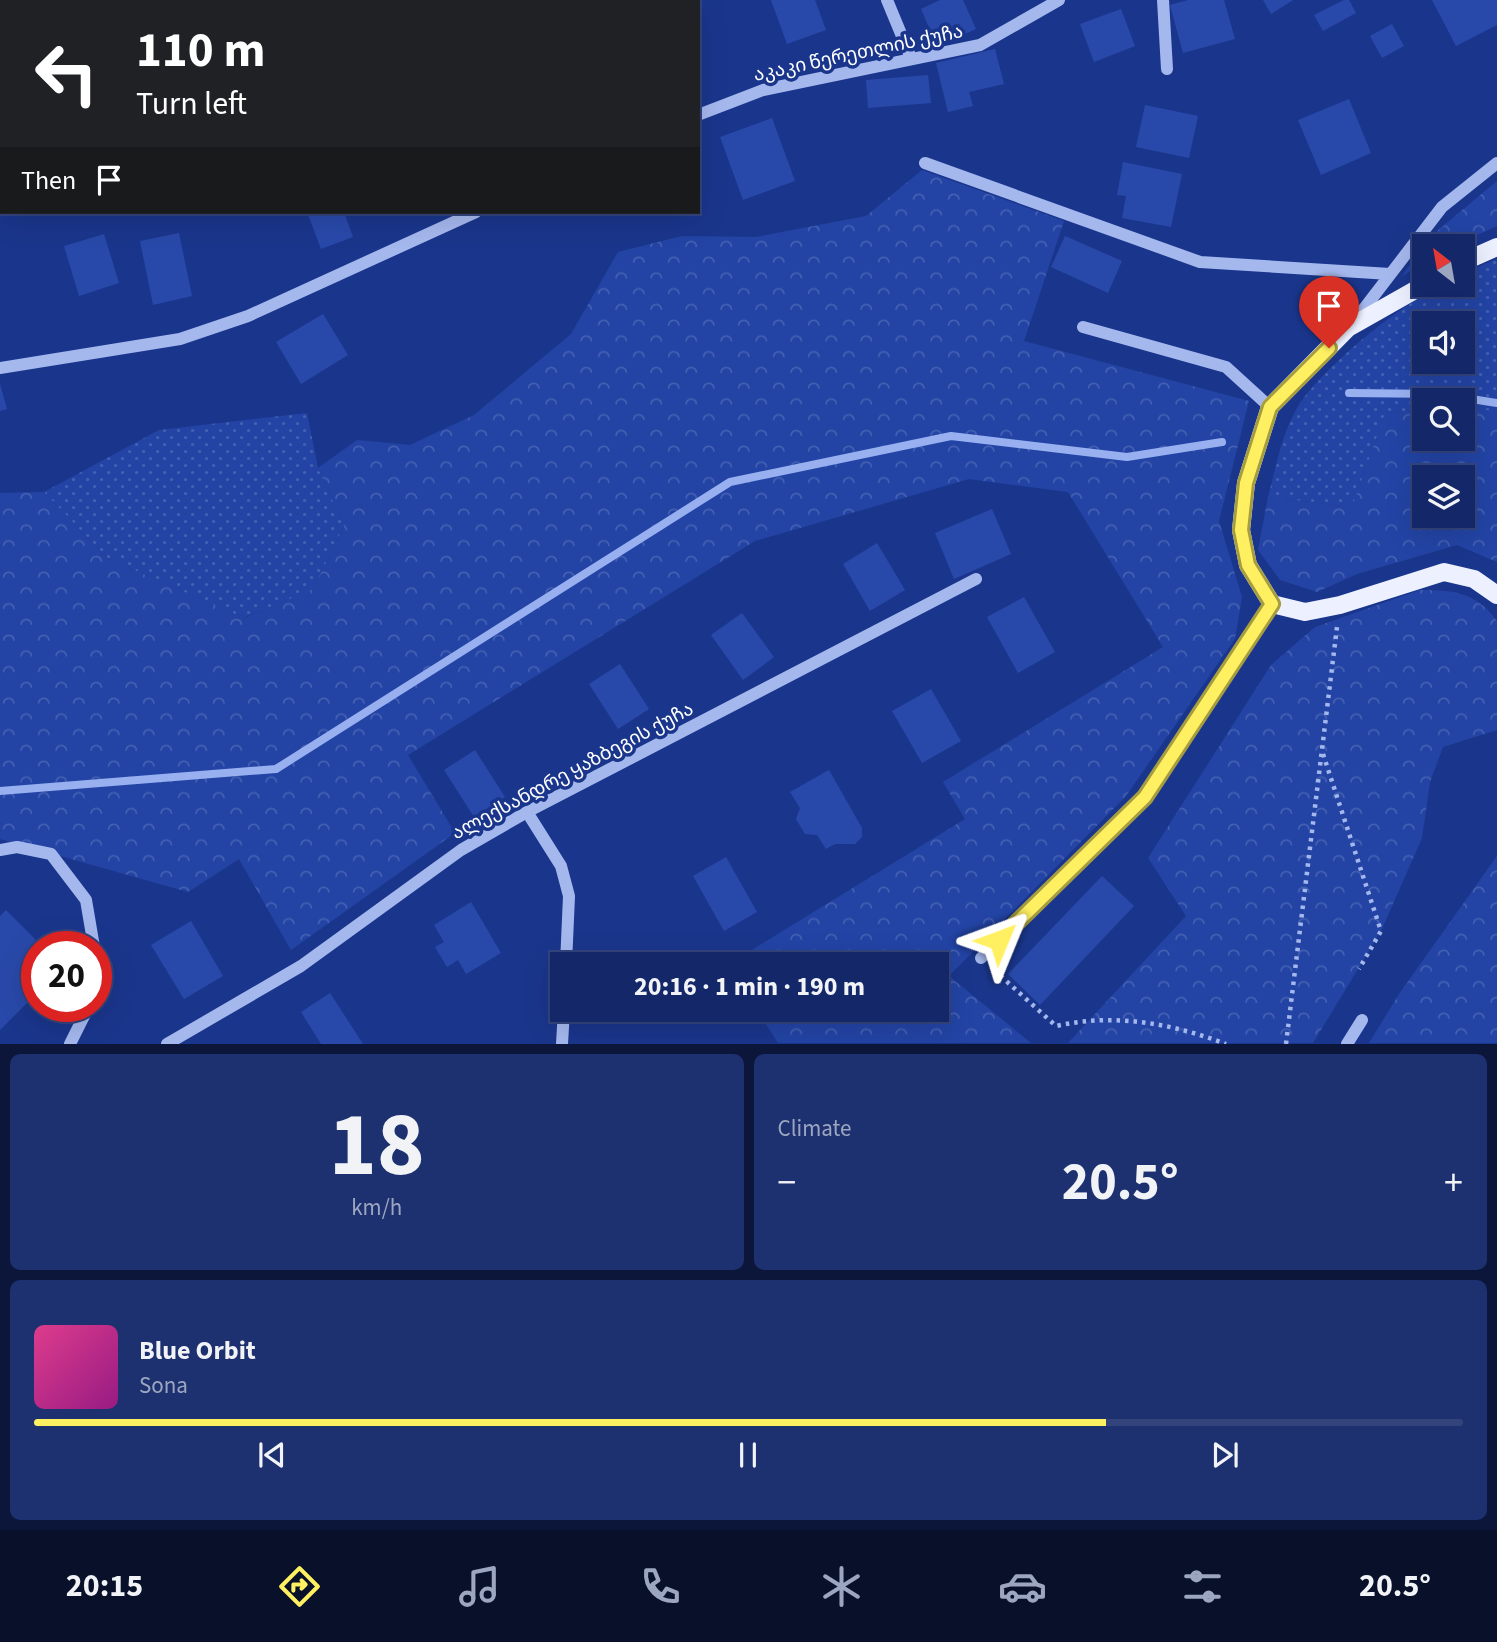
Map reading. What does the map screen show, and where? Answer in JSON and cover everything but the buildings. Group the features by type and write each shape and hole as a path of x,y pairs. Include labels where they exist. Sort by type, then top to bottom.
{"main road":[{"path":"1475,257 1497,247"},
{"path":"1412,292 1348,328 1270,407 1246,483 1241,530 1248,565 1272,604 1305,612 1340,605 1444,572 1474,579 1497,595"}],"street":[{"path":"887,0 911,58"},
{"name":"აკაკი წერეთლის ქუჩა","path":"700,114 763,90 980,45 1059,0"},
{"path":"1163,0 1167,69"},
{"path":"925,163 1200,262 1390,274"},
{"path":"1348,328 1442,208 1497,163"},
{"path":"0,369 180,339 248,316 472,214"},
{"path":"1083,327 1226,367 1270,407"},
{"name":"ალექსანდრე ყაზბეგის ქუჩა","path":"167,1044 301,966 461,849 527,812 976,579"},
{"path":"981,958 1145,797 1272,604"},
{"path":"527,812 561,866 569,897 567,952"},
{"path":"0,850 17,847 51,854 86,900 91,931"},
{"path":"1347,1044 1362,1020"},
{"path":"70,1044 81,1022"},
{"path":"562,1044 563,1022"}],"path":[{"path":"1286,1044 1340,605"},
{"path":"1322,750 1381,931 1359,969"},
{"path":"981,958 1056,1026 1091,1018 1182,1027 1226,1044"}],"green space":[{"path":"922,170 1064,221 1024,341 1249,401 1219,521 1242,597 1235,639 1126,796 949,976 949,952 749,952 965,819 943,782 1163,647 1068,492 969,479 755,541 408,755 455,833 291,950 239,859 188,892 0,839 0,493 44,492 107,558 244,618 313,589 344,526 318,468 357,440 410,445 474,415 571,334 618,252 682,236 756,237 866,216"},
{"path":"1497,181 1497,226 1475,236 1433,234"},
{"path":"1497,259 1497,410 1475,410 1475,388 1412,388 1412,412 1386,413 1352,507 1268,497 1286,430 1307,394 1362,340 1420,298 1475,298 1475,268"},
{"path":"1412,262 1412,270 1401,277"},
{"path":"1475,410 1497,410 1497,562 1457,545 1357,574 1317,592 1280,580 1258,550 1268,497 1352,507 1385,413 1412,412 1412,451 1475,451"},
{"path":"307,413 318,468 344,526 313,590 243,618 107,558 44,492 159,430"},
{"path":"1420,590 1453,592 1472,598 1497,621 1497,730 1443,747 1430,782 1422,838 1381,931 1313,1043 1068,1043 1186,916 1148,858 1271,665 1315,627"},
{"path":"1497,856 1497,1043 1369,1043 1399,994"},
{"path":"949,976 1031,1043 778,1043 765,1022 949,1022"}],"waterway":[{"path":"1349,393 1440,394 1497,403"},
{"path":"0,791 276,769 730,482 951,436 1127,457 1222,442"}],"route":[{"path":"999,940 1145,797 1272,604 1248,565 1241,530 1246,483 1270,407 1329,348"}]}
